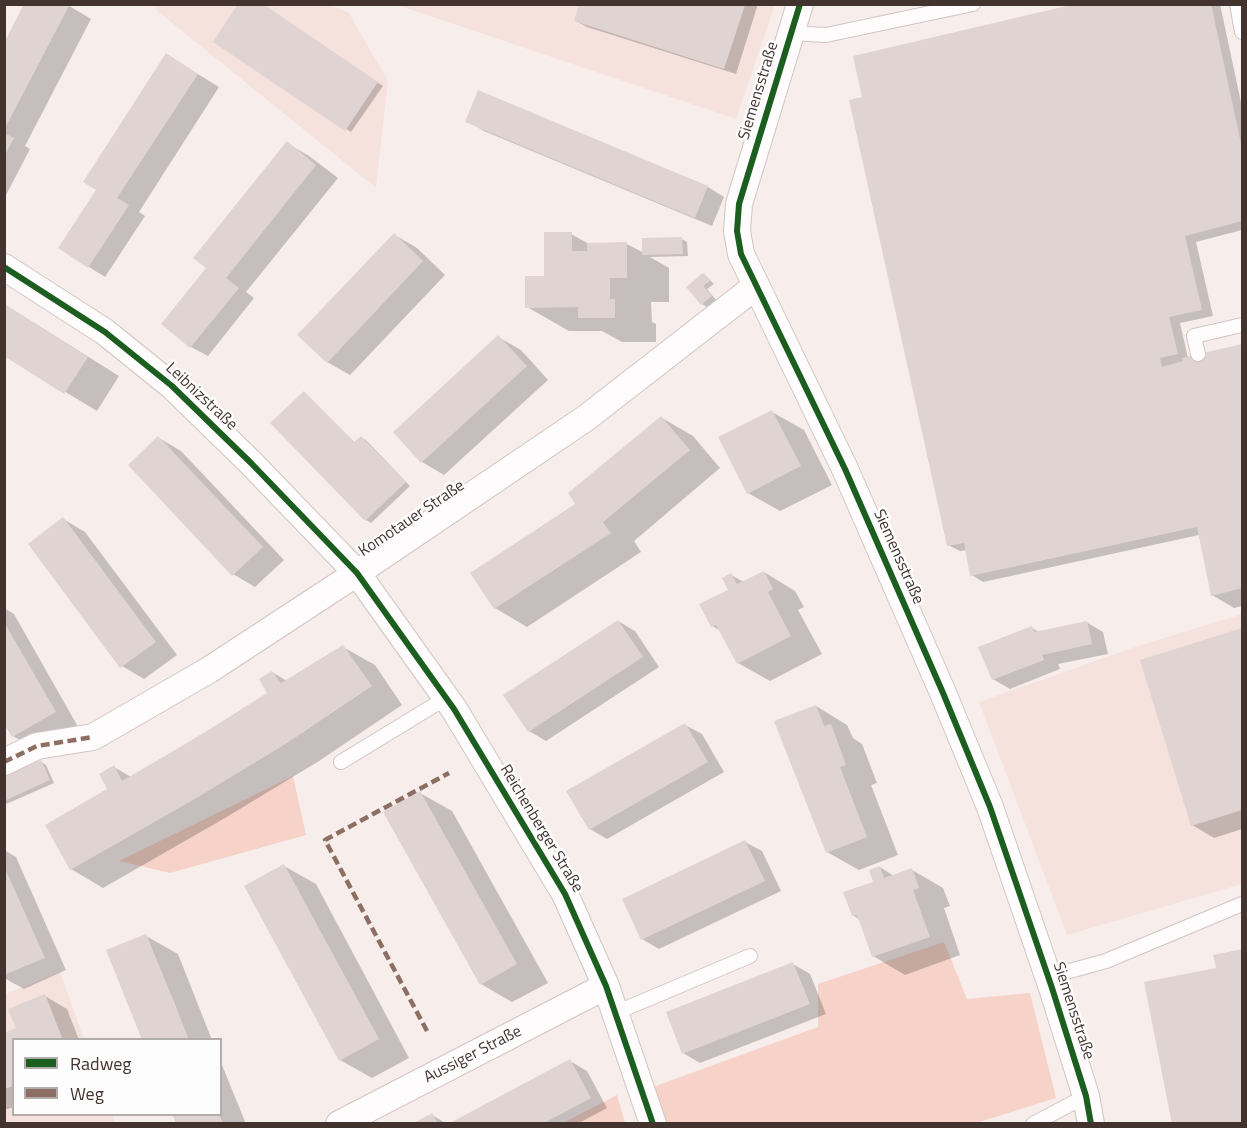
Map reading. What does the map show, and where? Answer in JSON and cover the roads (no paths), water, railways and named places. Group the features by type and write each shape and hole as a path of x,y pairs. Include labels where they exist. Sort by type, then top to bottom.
{"street":[{"name":"Siemensstraße","path":"800,4 739,204 738,231 741,254 845,470 943,693 990,807 1048,977 1086,1096 1092,1124"},
{"name":"Leibnizstraße","path":"4,267 105,332 172,386 243,455 357,573"},
{"name":"Komotauer Straße","path":"4,762 37,746 93,737 209,670 586,418 756,286"},
{"name":"Reichenberger Straße","path":"357,573 446,698 565,894 606,986 653,1124"},
{"name":"Aussiger Straße","path":"339,1124 606,986"}],"lane":[{"path":"791,33 826,35 974,4"},
{"path":"1237,4 1242,32"},
{"path":"1198,354 1194,336 1242,325"},
{"path":"340,762 446,698"},
{"path":"1048,977 1106,961 1242,904"},
{"path":"615,1013 750,956"},
{"path":"1033,1124 1086,1096"}]}
